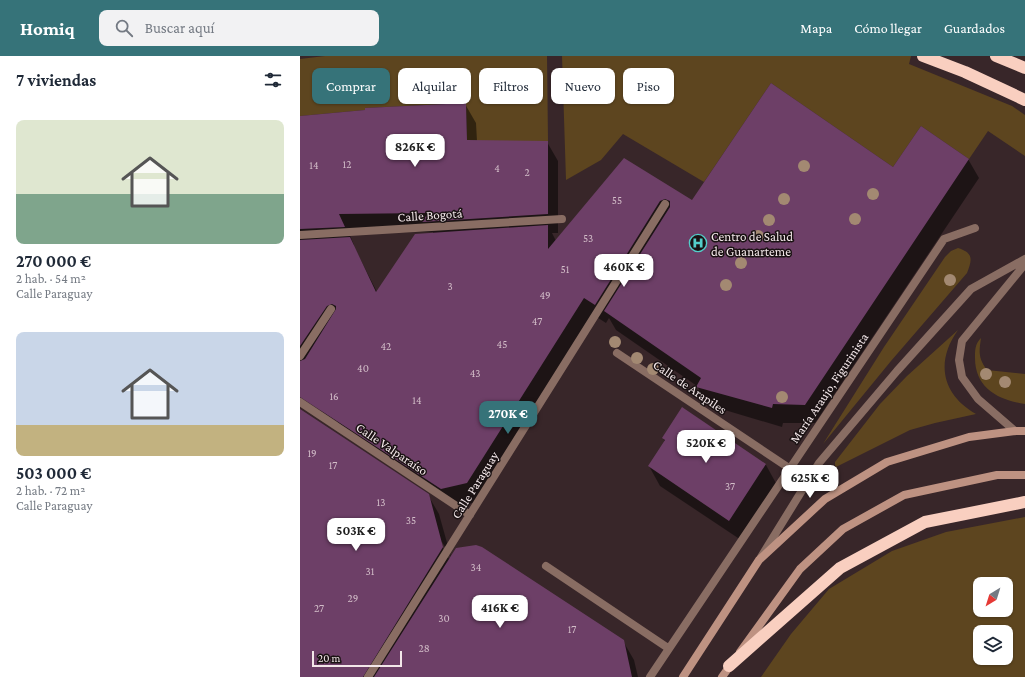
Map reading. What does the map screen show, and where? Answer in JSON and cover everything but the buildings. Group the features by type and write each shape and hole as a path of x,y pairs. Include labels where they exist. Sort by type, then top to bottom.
{"highway":[{"path":"924,56 966,72 1025,100"},
{"path":"996,56 1025,68"},
{"path":"729,666 840,568 925,522 1025,502"}],"street":[{"name":"Calle Paraguay","path":"368,677 665,204"},
{"name":"Calle Bogotá","path":"300,235 562,219"},
{"name":"María Araujo, Figurinista","path":"650,677 668,648 944,239 975,228"},
{"path":"683,677 759,560 819,462 897,371 971,289 1025,259"},
{"path":"1015,431 978,398 962,376 959,360 962,341 1025,264"},
{"path":"300,356 331,308"},
{"name":"Calle de Arapiles","path":"617,353 789,468"},
{"name":"Calle Valparaíso","path":"300,402 470,515"},
{"path":"759,560 825,499 887,462 969,437 1025,431"},
{"path":"722,677 800,569 843,529 904,495 997,475 1025,475"},
{"path":"546,566 668,648"}],"shaded area":[{"path":"325,56 547,56 548,141 467,141 466,104 471,104 471,68 398,68 398,104 446,104 365,108 365,110 300,116 300,59"},
{"path":"562,56 911,56 909,64 1012,106 1025,115 1025,156 988,131 969,159 921,126 893,167 771,83 704,182 623,134 601,160 566,180 564,104 615,104 615,68 562,68"},
{"path":"958,248 967,252 969,255 971,261 967,273 891,361 823,444 884,347 945,257 951,251"},
{"path":"958,330 946,354 946,377 949,388 956,397 976,414 910,430 836,467 835,462 880,404 907,376"},
{"path":"981,338 980,355 987,370 1025,374 1025,404 997,396 984,385 976,368 975,358 976,345"},
{"path":"1025,517 1025,677 761,677 791,634 829,589 892,551 946,532"}],"place":[{"name":"Centro de Salud de Guanarteme","path":"698,243"}]}
